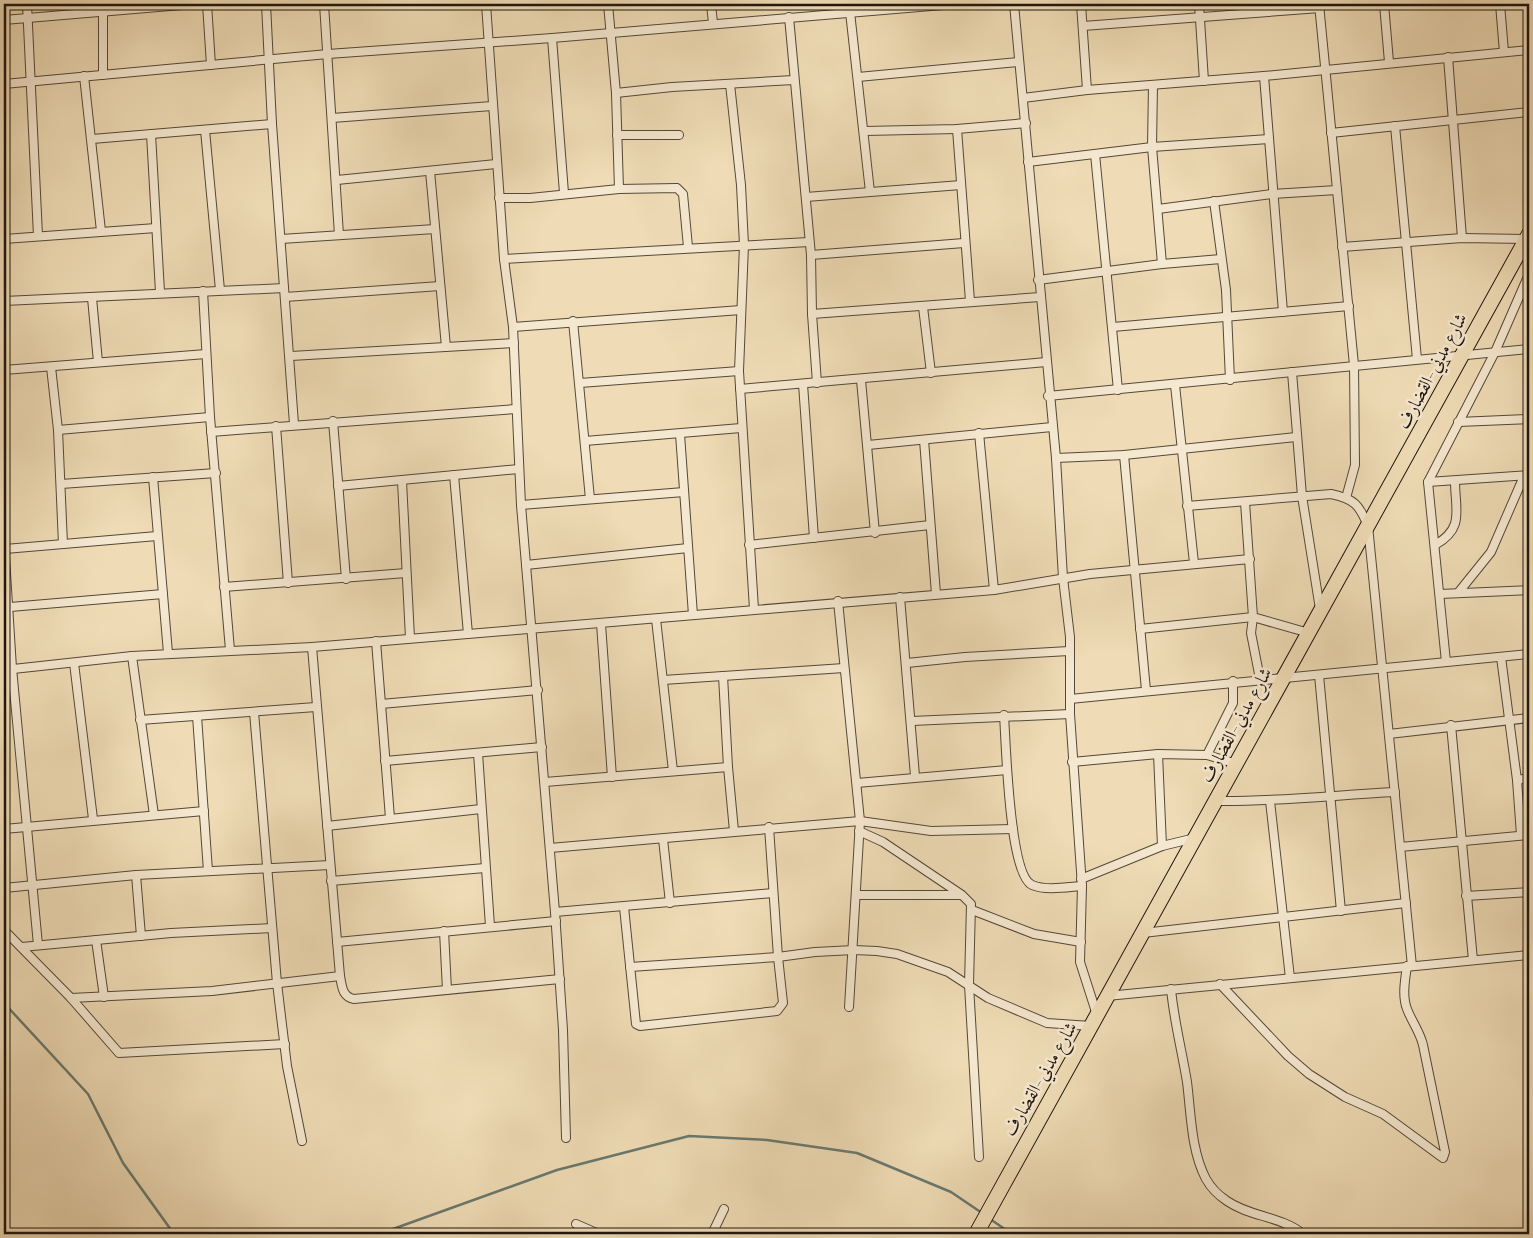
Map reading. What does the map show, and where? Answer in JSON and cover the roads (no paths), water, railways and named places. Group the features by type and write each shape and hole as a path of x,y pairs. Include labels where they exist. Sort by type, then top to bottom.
{"highway":[{"name":"شارع مدني -القضارف","path":"976,1234 1002,1189 1013,1164 1237,764 1528,237"}],"street":[{"path":"27,4 38,236"},
{"path":"4,20 89,8 103,11 149,5 194,4"},
{"path":"208,4 211,65"},
{"path":"266,4 272,124 291,356 294,424"},
{"path":"324,4 337,180 339,235"},
{"path":"486,4 496,164 514,343 519,469 526,565 556,912 566,1138"},
{"path":"608,4 616,93 619,189"},
{"path":"711,4 713,23"},
{"path":"4,84 269,59 552,38 850,12 886,6 955,4"},
{"path":"630,967 854,950 897,954 948,972 1004,1006 1047,1023 1094,1020 1080,962 1082,882 1072,762 1069,651 1056,458 1048,396 1026,123 1014,4"},
{"path":"1081,4 1087,90"},
{"path":"1199,4 1204,81"},
{"path":"1384,4 1389,62"},
{"path":"1500,4 1504,52"},
{"path":"1083,26 1201,19 1258,8 1320,6 1354,365 1355,465 1346,498"},
{"path":"103,11 103,74"},
{"path":"850,12 870,192"},
{"path":"789,17 811,254 812,314 817,383"},
{"path":"552,38 564,193"},
{"path":"1023,98 1087,90 1264,76 1326,68 1529,50"},
{"path":"1448,57 1462,238"},
{"path":"858,77 1019,62"},
{"path":"84,76 101,231"},
{"path":"1264,76 1272,194 1284,312"},
{"path":"616,93 672,87 794,80"},
{"path":"730,84 741,185 744,245 739,371 754,609"},
{"path":"1153,85 1152,148 1162,264"},
{"path":"332,118 492,106"},
{"path":"1331,133 1529,112"},
{"path":"864,132 957,129 1026,123"},
{"path":"92,139 272,124"},
{"path":"1395,126 1417,359"},
{"path":"957,129 964,243 970,301"},
{"path":"205,130 220,290"},
{"path":"151,134 160,292"},
{"path":"617,135 679,135"},
{"path":"1028,162 1152,148 1268,138"},
{"path":"1095,154 1118,390"},
{"path":"337,180 496,164"},
{"path":"430,171 446,347"},
{"path":"806,197 961,185"},
{"path":"499,198 530,198 564,193 619,189 677,188 681,190 688,248"},
{"path":"1158,209 1272,194 1337,190"},
{"path":"1214,201 1227,316 1230,380"},
{"path":"4,239 156,228"},
{"path":"281,239 435,229"},
{"path":"1342,247 1462,238 1528,237"},
{"path":"504,258 810,242"},
{"path":"811,254 964,243"},
{"path":"1038,280 1162,264 1221,259"},
{"path":"1446,662 1428,482 1495,352 1529,274"},
{"path":"285,298 440,286"},
{"path":"4,301 92,298 160,292 284,288"},
{"path":"203,291 211,432 230,650"},
{"path":"812,314 1040,297"},
{"path":"92,298 98,362"},
{"path":"1113,327 1349,306"},
{"path":"923,307 932,373"},
{"path":"512,327 741,310"},
{"path":"573,321 590,499"},
{"path":"291,356 514,343"},
{"path":"1048,396 1175,386 1354,365 1529,349"},
{"path":"4,370 206,354"},
{"path":"740,389 861,380 1046,362"},
{"path":"52,367 58,430 63,544"},
{"path":"580,383 739,371"},
{"path":"1292,372 1302,496 1321,611"},
{"path":"861,380 875,533"},
{"path":"803,384 814,538"},
{"path":"1175,386 1194,563"},
{"path":"211,432 516,408"},
{"path":"58,430 210,417"},
{"path":"1458,422 1529,419"},
{"path":"333,421 346,579"},
{"path":"276,426 288,583"},
{"path":"868,445 1052,427"},
{"path":"585,441 742,428"},
{"path":"979,433 994,590"},
{"path":"680,434 693,615"},
{"path":"1056,458 1124,455 1296,437"},
{"path":"924,440 936,594"},
{"path":"1124,455 1146,690"},
{"path":"338,486 519,469"},
{"path":"61,484 216,473"},
{"path":"454,475 468,634"},
{"path":"1428,482 1526,475"},
{"path":"1458,594 1491,552 1495,539 1526,475"},
{"path":"153,477 168,654"},
{"path":"402,481 410,638"},
{"path":"1435,545 1443,540 1455,526 1457,515 1455,481"},
{"path":"522,505 684,492"},
{"path":"1187,506 1331,494 1346,498 1362,511 1368,526 1406,903 1409,966 1404,997 1407,1010 1420,1032 1445,1152 1443,1158 1383,1114 1345,1097 1309,1074 1288,1056 1220,984"},
{"path":"1245,502 1253,617 1251,633 1260,679"},
{"path":"749,545 875,533 930,525"},
{"path":"38,945 34,884 12,668 10,607 4,545 63,544 157,536"},
{"path":"526,565 688,548"},
{"path":"4,670 132,656 312,647 601,624 838,601 994,590 1063,578 1250,558"},
{"path":"224,586 346,579 406,573"},
{"path":"1440,594 1529,590"},
{"path":"10,607 163,594"},
{"path":"900,597 912,722 915,776"},
{"path":"838,601 860,821 854,950 849,1007"},
{"path":"1140,629 1253,617 1309,633"},
{"path":"656,619 674,771"},
{"path":"601,624 612,777"},
{"path":"376,641 390,818"},
{"path":"312,647 331,881 343,991 350,998 560,979"},
{"path":"907,663 965,657 1069,651"},
{"path":"1070,699 1146,690 1260,679 1283,679 1529,654"},
{"path":"132,656 154,816"},
{"path":"1400,847 1525,835 1501,657"},
{"path":"74,663 93,819"},
{"path":"663,680 844,668"},
{"path":"1319,675 1341,911"},
{"path":"723,676 734,831"},
{"path":"1207,755 1233,703 1233,682"},
{"path":"381,704 538,690"},
{"path":"140,720 316,707"},
{"path":"254,712 277,983 293,1104 302,1141"},
{"path":"912,722 1004,715 1070,714"},
{"path":"1004,715 1013,829 1021,871 1025,880 1033,886 1042,887 1082,882 1162,846 1195,838"},
{"path":"197,716 208,871"},
{"path":"1389,734 1529,718"},
{"path":"1451,726 1473,960"},
{"path":"385,761 542,747"},
{"path":"478,753 490,926"},
{"path":"1072,762 1158,754 1207,755 1237,764"},
{"path":"1158,754 1162,846"},
{"path":"544,782 728,767"},
{"path":"857,783 915,776 1007,770"},
{"path":"1517,780 1529,778"},
{"path":"1216,801 1270,801 1331,795 1395,792"},
{"path":"1270,801 1290,978"},
{"path":"327,826 481,809"},
{"path":"4,829 93,819 154,816 204,810"},
{"path":"550,848 663,839 768,827 860,821 930,831 1013,829"},
{"path":"624,906 634,1020 640,1026 777,1011 783,1003 768,827"},
{"path":"859,831 883,842 962,895 971,904 969,985 979,1157"},
{"path":"663,839 670,902"},
{"path":"4,888 136,875 330,864"},
{"path":"331,881 486,868"},
{"path":"136,875 141,936"},
{"path":"1466,896 1529,892"},
{"path":"556,912 773,893"},
{"path":"856,895 962,895"},
{"path":"1143,933 1406,903"},
{"path":"972,910 1034,934 1081,942"},
{"path":"337,942 556,921"},
{"path":"22,947 141,936 272,928"},
{"path":"4,930 71,998 119,1053 285,1044"},
{"path":"444,932 447,990"},
{"path":"96,940 104,997"},
{"path":"1108,996 1529,955"},
{"path":"71,998 212,991 340,976"},
{"path":"1171,989 1177,1038 1198,1156 1206,1179 1215,1192 1228,1202 1242,1210 1280,1221 1302,1234"},
{"path":"712,1234 724,1209"},
{"path":"576,1224 599,1234"}],"waterway":[{"path":"4,1003 88,1094 123,1163 174,1234"},
{"path":"379,1234 557,1170 689,1136 767,1140 857,1153 951,1192 982,1213"},
{"path":"990,1219 1012,1234"}]}
